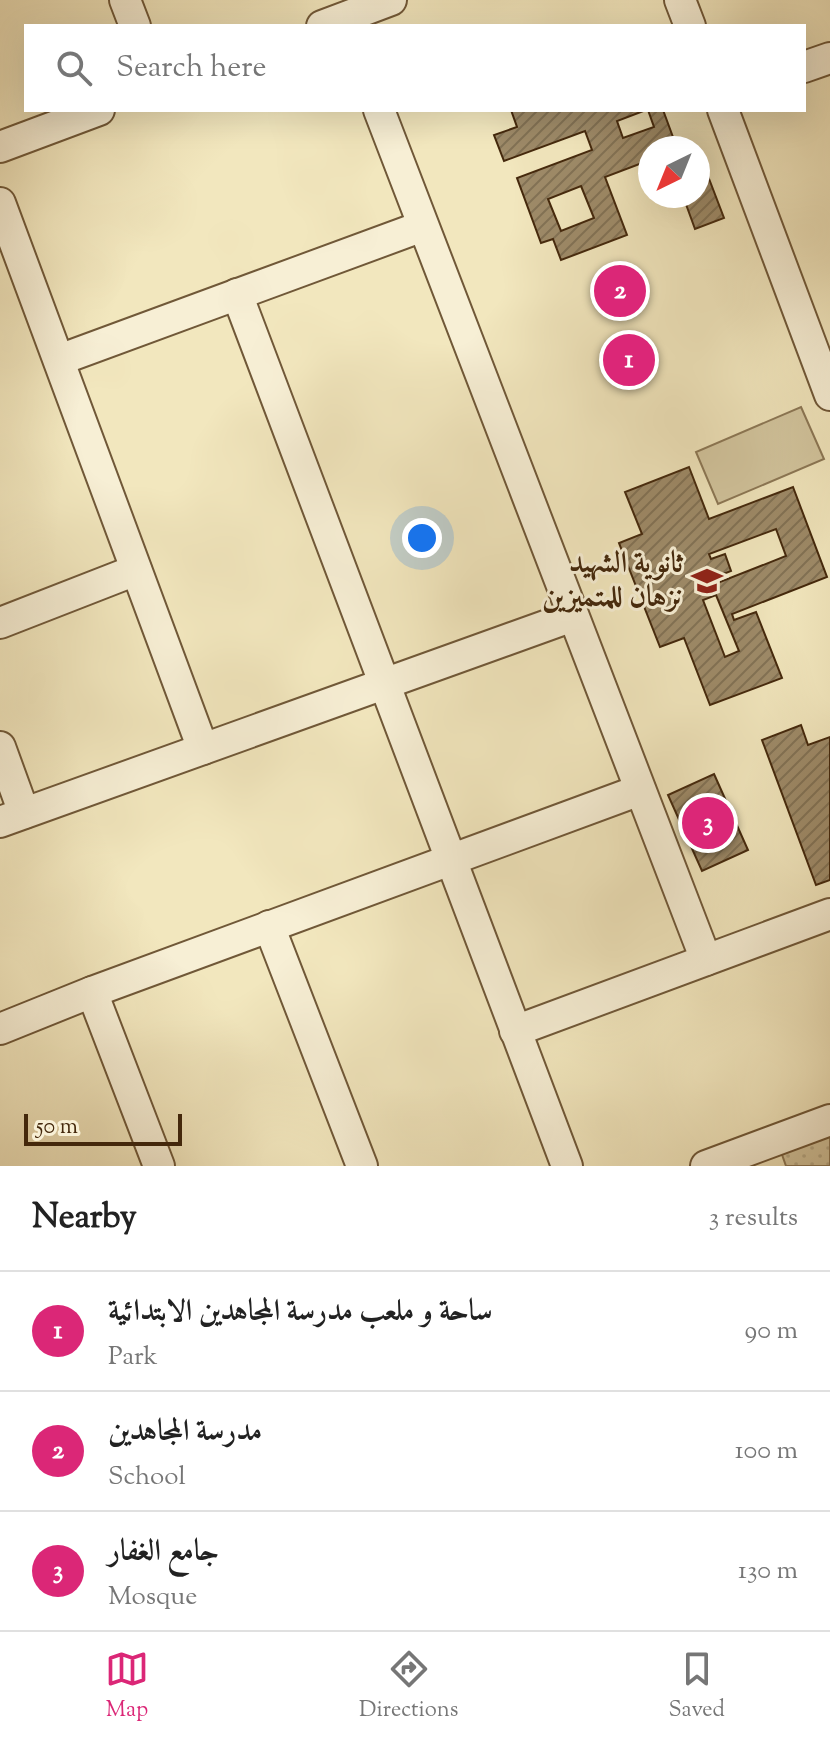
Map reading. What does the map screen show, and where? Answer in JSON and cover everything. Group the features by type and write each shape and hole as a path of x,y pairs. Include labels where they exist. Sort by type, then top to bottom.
{"street":[{"path":"125,0 134,24"},
{"path":"337,23 391,0"},
{"path":"680,0 689,24"},
{"path":"806,66 830,58"},
{"path":"0,147 94,112"},
{"path":"380,112 706,960"},
{"path":"724,112 830,395"},
{"path":"0,203 203,749"},
{"path":"59,360 423,226"},
{"path":"237,294 567,1166"},
{"path":"0,623 136,570"},
{"path":"0,747 12,818 573,616"},
{"path":"0,1029 92,992 640,790"},
{"path":"515,1031 830,914"},
{"path":"269,926 362,1166"},
{"path":"92,992 159,1166"},
{"path":"706,1166 763,1156 830,1120"}],"shaded area":[{"path":"801,407 824,459 718,504 696,452"},
{"path":"830,1125 830,1166 786,1166 779,1146"}],"building":[{"path":"512,112 641,112 617,121 623,138 654,127 649,112 664,112 673,136 638,136 638,165 605,177 627,235 561,260 553,239 541,243 517,178 592,150 585,131 504,161 494,135 517,127","holes":["581,186 594,218 561,231 548,199"]},
{"path":"710,181 724,218 695,229 687,208 710,208"},
{"path":"689,467 709,519 793,487 827,577 732,614 734,620 756,612 782,678 710,705 684,638 660,647 619,543 642,534 625,492","holes":["776,529 786,556 720,582 718,576 731,571 725,554 711,559 709,554","716,595 739,651 725,657 703,600"]},
{"path":"801,725 808,745 830,737 830,880 816,885 762,740"},
{"path":"714,774 748,850 702,871 668,795"}],"place":[{"name":"مدرسة المجاهدين","path":"620,291"},
{"name":"ساحة و ملعب مدرسة المجاهدين الابتدائية","path":"629,360"},
{"name":"ثانوية الشهيد نزهان للمتميزين","path":"707,581"},
{"name":"جامع الغفار","path":"708,823"}]}
